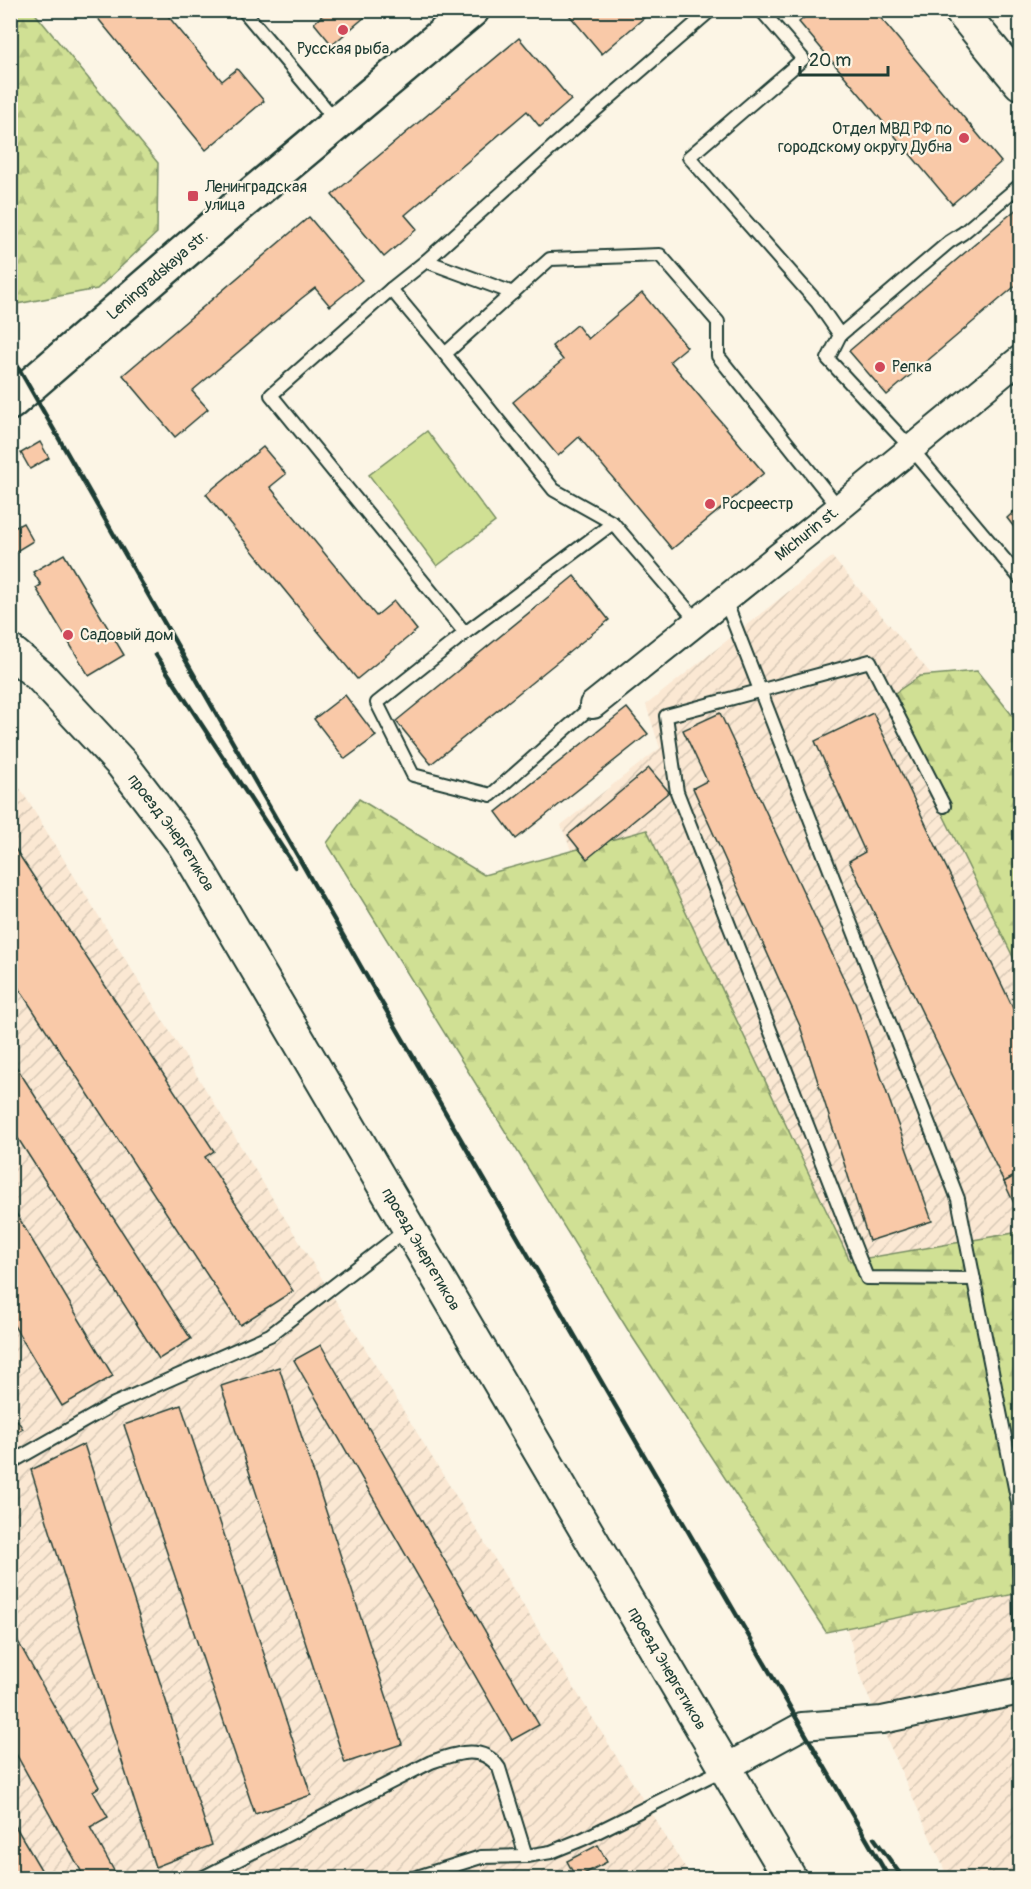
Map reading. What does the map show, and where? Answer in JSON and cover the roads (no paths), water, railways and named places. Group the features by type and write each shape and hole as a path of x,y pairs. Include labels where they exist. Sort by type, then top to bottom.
{"main road":[{"name":"Leningradskaya str.","path":"10,403 220,221 472,10"}],"street":[{"path":"960,10 1020,83"},
{"name":"Michurin st.","path":"593,705 839,508 1020,359"},
{"name":"проезд Энергетиков","path":"10,651 40,677 122,764 184,845 790,1878"},
{"path":"725,1768 802,1726 882,1720 1020,1691"}],"lane":[{"path":"243,10 338,123"},
{"path":"465,633 271,395 711,10"},
{"path":"761,10 803,59 689,157 817,302 840,335"},
{"path":"1020,185 840,335 828,359 911,448 1020,579"},
{"path":"445,354 550,259 660,255 718,322 717,356 839,508"},
{"path":"426,261 513,293"},
{"path":"391,289 554,490 613,523 698,622"},
{"path":"593,705 491,795 413,775 377,703 465,633 613,523"},
{"path":"725,600 958,1199 1018,1503 1020,1628"},
{"path":"944,806 870,661 666,716 677,792 867,1278 974,1279"},
{"path":"10,1463 114,1404 270,1335 408,1228"},
{"path":"202,1878 431,1762 456,1754 479,1752 493,1758 499,1768 526,1856"},
{"path":"414,1878 481,1857 526,1856 551,1852 583,1839 725,1768"}],"railway":[{"path":"10,353 364,972 889,1878"},
{"path":"156,655 295,867"},
{"path":"874,1838 903,1878"}],"place":[{"name":"Русская рыба","path":"343,30"},
{"name":"Отдел МВД РФ по городскому округу Дубна","path":"964,138"},
{"name":"Ленинградская улица","path":"193,196"},
{"name":"Репка","path":"880,367"},
{"name":"Росреестр","path":"710,504"},
{"name":"Садовый дом","path":"68,635"}]}
